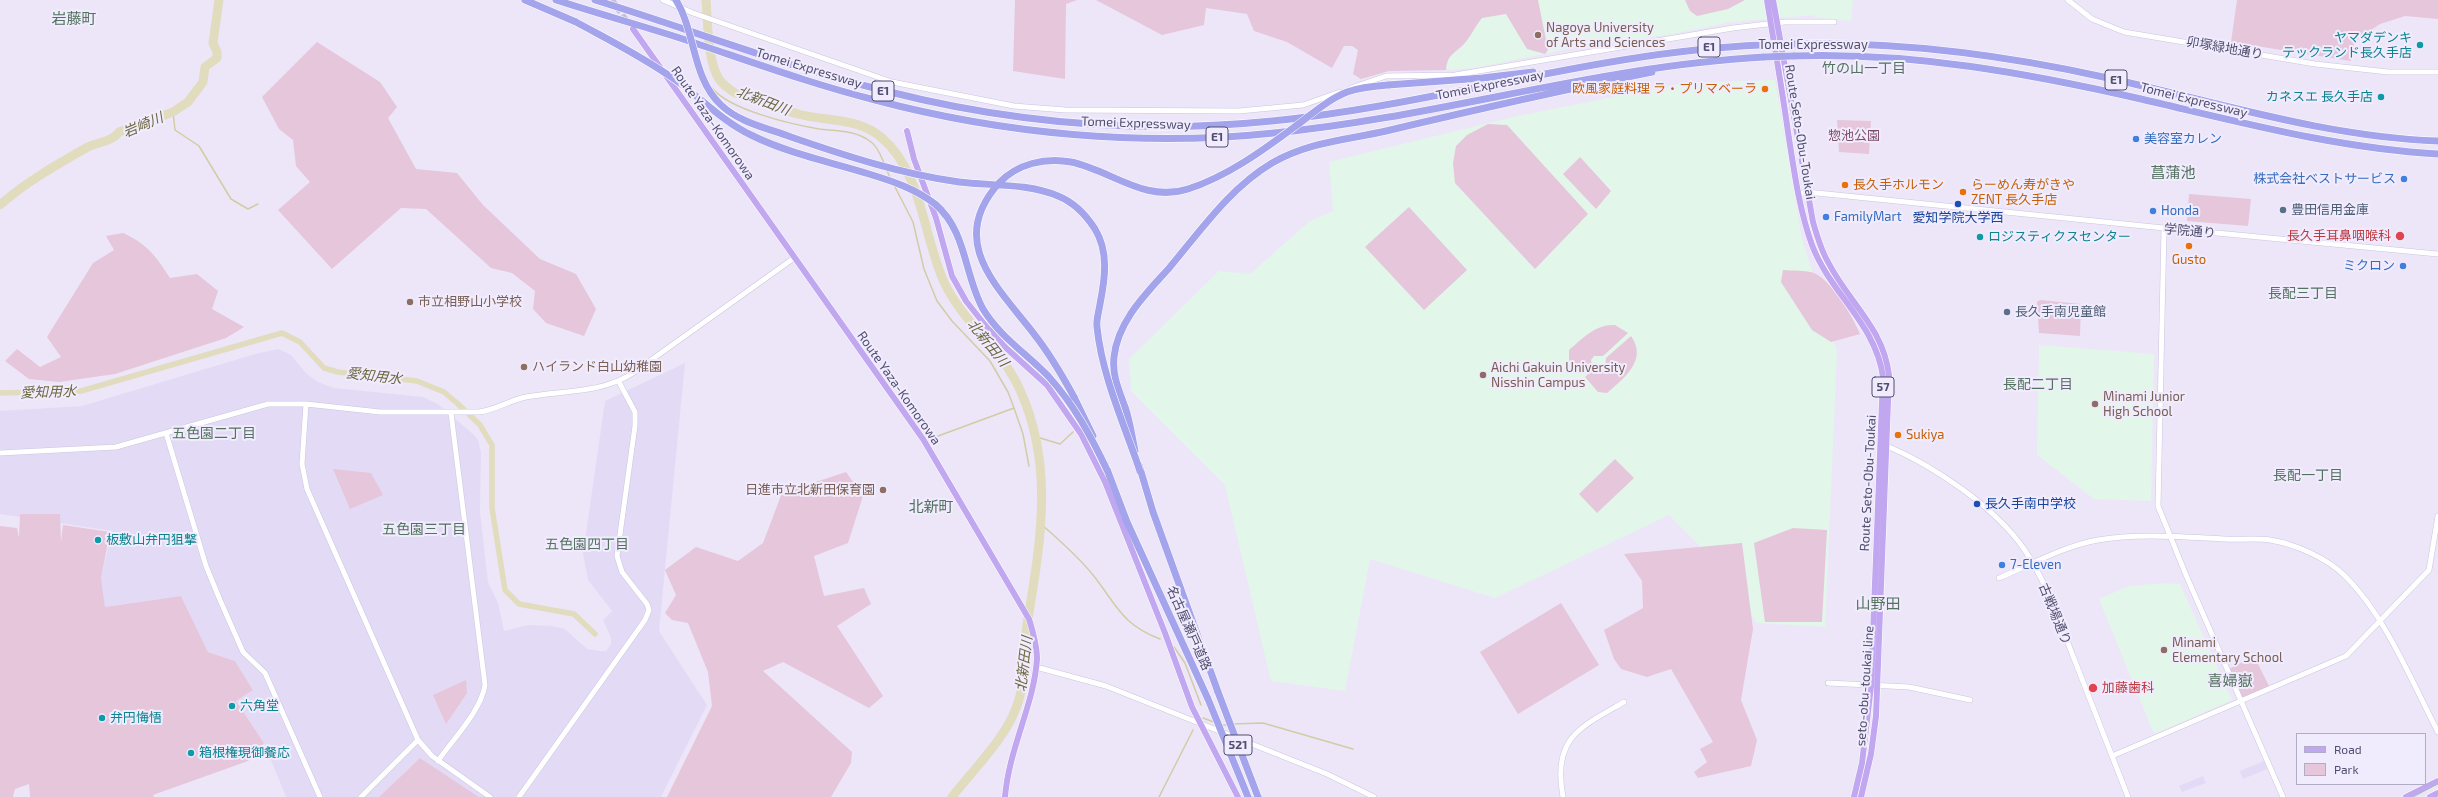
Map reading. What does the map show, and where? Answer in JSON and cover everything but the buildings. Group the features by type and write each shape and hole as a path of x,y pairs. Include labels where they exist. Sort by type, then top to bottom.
{"highway":[{"path":"525,0 576,22 658,68 722,117 752,135 886,179 916,192 935,205 949,219 958,237 976,292 989,318 1004,336 1041,369 1069,402 1089,434 1107,470"},
{"name":"Tomei Expressway","path":"556,0 683,39 827,87 953,118 1035,130 1169,138 1274,133 1339,125 1582,79 1715,60 1794,56 1891,58 1992,69 2047,79 2241,124 2334,143 2381,150 2438,154"},
{"name":"Tomei Expressway","path":"595,0 838,79 927,101 1031,118 1154,126 1223,124 1315,117 1406,102 1656,54 1704,48 1792,44 1895,45 1993,56 2109,78 2246,111 2332,128 2384,137 2438,141"},
{"path":"676,0 686,19 700,71 709,90 721,105 738,117 825,148 890,168 941,179 1049,193 1067,200 1083,213 1100,238 1104,258 1104,280 1097,327 1101,357 1140,471"},
{"path":"1107,470 1083,414 1065,379 1042,344 986,272 977,240 979,218 988,197 1010,173 1029,164 1049,160 1080,164 1148,191 1167,193 1188,189 1210,180 1251,157 1338,97 1364,88 1512,75 1656,54"},
{"path":"1140,471 1125,409 1114,379 1114,357 1118,337 1129,316 1145,296 1224,203 1259,171 1294,152 1328,141 1373,134 1538,94 1715,60"},
{"name":"名古屋瀬戸道路","path":"1107,470 1127,522 1208,699 1248,797"},
{"name":"名古屋瀬戸道路","path":"1140,471 1198,640 1258,797"}],"main road":[{"name":"Route Seto-Obu-Toukai","path":"1767,0 1774,24 1798,194 1815,251 1832,281 1870,335 1882,367 1883,392 1874,686 1862,763 1854,797"},
{"name":"seto-obu-toukai line","path":"1773,0 1774,24 1813,222 1828,263 1873,326 1881,342 1888,367 1890,385 1871,754 1861,797"},
{"name":"Route Yaza-Komorowa","path":"633,29 923,439 1029,620 1036,650 1036,667 1028,701 1007,772 1005,797"},
{"path":"907,131 914,159 936,218 952,276 966,301 985,325 1006,347 1047,385 1081,434 1105,482 1199,723 1238,797"},
{"path":"2406,797 2438,781"},
{"path":"2430,797 2438,793"}],"street":[{"path":"662,0 693,13 892,82 1014,106 1100,110 1239,111 1281,108 1303,105 1386,76 1455,75 1583,52 1774,24 1834,22"},
{"name":"卯塚緑地通り","path":"2068,0 2092,19 2124,32 2315,64 2388,72 2438,72"},
{"name":"学院通り","path":"1798,194 1807,192 2438,254"},
{"path":"2164,228 2158,506 2170,537 2283,797"},
{"path":"0,453 116,447 260,406 306,404 380,412 460,413 494,410 527,397 598,388 619,382 794,258"},
{"path":"520,797 645,620 649,610 647,604 622,572 617,556 635,426 635,412 619,382"},
{"path":"306,404 302,464 306,489 418,740 438,761 490,797"},
{"path":"438,761 475,709 482,697 485,685 451,413"},
{"path":"166,433 206,566 220,600 243,652 265,673 320,797"},
{"name":"古戦場通り","path":"1887,446 1947,480 1986,509 2023,548 2034,564 2049,596 2128,797"},
{"path":"2112,756 2346,656 2429,570 2438,516"},
{"path":"1999,578 2096,540 2170,537 2270,540 2306,551 2344,575 2362,594 2380,622 2438,732"},
{"path":"1036,667 1106,686 1347,782 1374,797"},
{"path":"1828,683 1909,687 1970,700"},
{"path":"1563,797 1560,780 1560,763 1564,751 1573,735 1585,725 1624,702"},
{"path":"361,797 418,740"}],"shaded area":[{"name":"Nagoya University of Arts and Sciences","path":"1406,0 1853,0 1851,21 1814,17 1814,15 1732,22 1673,34 1578,47 1474,68 1450,70 1418,52"},
{"name":"Aichi Gakuin University Nisshin Campus","path":"1775,80 1802,239 1837,351 1825,627 1757,623 1702,548 1669,515 1495,598 1370,559 1345,691 1271,681 1225,485 1131,391 1129,359 1219,271 1250,274 1310,221 1333,211 1329,162 1518,116 1684,83"},
{"name":"Minami Junior High School","path":"2039,345 2154,354 2151,501 2094,499 2037,455"},
{"path":"278,349 291,355 306,373 318,382 334,388 423,397 438,404 474,435 478,440 481,452 480,512 488,582 498,603 504,631 528,625 552,626 565,629 587,649 600,651 606,651 611,644 611,638 603,620 612,611 588,580 583,554 605,401 685,363 659,631 707,705 661,797 479,797 420,758 379,797 286,797 264,743 236,701 253,690 235,661 208,652 181,596 105,607 101,578 112,531 0,514 0,411 82,406 255,354"},
{"name":"Minami Elementary School","path":"2165,583 2180,584 2232,700 2154,734 2099,599 2129,586"},
{"path":"2264,761 2267,769 2243,779 2240,771"},
{"path":"2203,776 2206,783 2182,792 2179,786"}],"green space":[{"path":"1015,0 1077,0 1066,4 1065,79 1013,71"},
{"path":"1096,0 1538,0 1548,50 1545,54 1527,49 1506,14 1482,18 1466,42 1449,58 1446,70 1389,71 1361,79 1353,74 1358,50 1352,46 1344,46 1332,68 1287,42 1254,31 1247,14 1206,8 1204,25 1162,35"},
{"path":"1685,0 1745,0 1728,9 1697,16 1690,11"},
{"path":"2237,0 2438,0 2438,19 2405,16 2380,24 2358,39 2351,49 2351,61 2231,42"},
{"path":"317,42 380,82 397,107 388,118 416,169 457,173 483,205 540,259 576,274 596,309 584,336 546,323 533,309 535,291 512,273 491,268 426,209 401,208 332,269 278,210 310,182 296,166 293,140 279,129 262,97"},
{"name":"惣池公園","path":"1837,120 1871,121 1869,154 1839,152"},
{"path":"1488,124 1507,125 1588,214 1535,269 1455,183 1453,163 1456,146 1467,135"},
{"path":"1580,157 1611,191 1596,209 1563,174"},
{"path":"2189,194 2251,199 2248,226 2187,221"},
{"path":"1409,207 1467,270 1424,310 1365,247"},
{"path":"123,233 145,246 160,263 170,278 197,274 218,291 212,309 244,327 226,338 115,374 59,382 29,379 5,361 17,349 40,367 61,357 47,337 93,263 114,250 106,236"},
{"path":"1783,270 1811,272 1821,277 1841,300 1860,334 1831,342 1812,330 1781,282"},
{"path":"2040,300 2081,304 2080,336 2039,333 2037,302"},
{"path":"1608,325 1615,325 1628,333 1603,356 1594,356 1591,360 1592,365 1583,374 1569,360 1569,350 1596,329"},
{"path":"1631,336 1636,345 1637,353 1632,368 1627,375 1607,393 1598,392 1585,377 1595,368 1600,370 1605,368 1606,358"},
{"path":"1615,459 1634,478 1597,513 1579,494"},
{"path":"333,469 371,473 383,495 350,509"},
{"path":"846,472 863,496 848,543 814,556 824,596 864,588 871,604 837,626 883,696 869,708 783,662 763,671 852,752 851,763 831,797 667,797 712,706 708,672 688,623 672,620 665,613 676,595 665,570 696,547 738,561 763,543 782,493"},
{"path":"20,514 60,514 61,542 63,525 110,532 101,578 105,607 181,596 208,652 235,661 253,690 236,701 264,743 248,761 153,795 154,797 30,797 29,784 15,789 13,797 0,797 0,526 17,528 19,538"},
{"path":"1793,528 1827,530 1822,622 1765,622 1754,543"},
{"path":"1742,543 1753,629 1741,700 1757,740 1751,766 1698,778 1694,772 1707,762 1700,749 1713,742 1671,669 1647,677 1621,669 1614,659 1604,630 1643,608 1642,581 1624,554"},
{"path":"1561,603 1599,665 1518,714 1480,652"},
{"path":"2254,656 2269,686 2245,698 2242,697 2229,669"},
{"path":"466,680 467,693 446,724 433,695"},
{"path":"420,758 479,797 379,797"}],"waterway":[{"name":"岩崎川","path":"0,205 52,167 86,148 108,140 119,132 173,112 188,102 203,82 205,67 217,58 217,52 213,43 219,0"},
{"name":"北新田川","path":"706,0 712,62 719,79 726,87 735,93 790,112 853,123 873,131 895,152 906,168 914,186 931,245 944,282 961,310 1012,375 1020,390 1031,419 1038,448 1042,506 1040,536 1027,625 1022,687 1011,720 996,743 952,797"},
{"path":"712,88 732,103 761,115 807,127 859,135 876,146 884,163"},
{"path":"173,112 175,130 199,146 231,199 248,209 258,204"},
{"path":"887,170 890,178"},
{"path":"894,185 913,222 924,269 937,301 952,321 990,361 1008,392 1014,408 930,439"},
{"name":"愛知用水","path":"0,393 81,391 282,333 300,342 324,368 338,372 417,381 444,392 480,425 492,445 492,508 505,590 519,604 574,614 595,634"},
{"path":"1014,408 1023,434 1029,466"},
{"path":"1037,437 1060,444 1073,432"},
{"path":"1041,524 1081,561 1128,620 1136,627 1160,639"},
{"path":"1174,647 1185,663 1201,705"},
{"path":"1203,718 1214,722"},
{"path":"1232,724 1263,723 1353,749"},
{"path":"1221,725 1229,725"},
{"path":"1159,797 1193,730"}],"tunnel":[{"path":"612,0 628,23"}],"tram line":[{"path":"2413,797 2438,784"}],"place":[{"name":"Nagoya University of Arts and Sciences","path":"1538,35"},
{"name":"ヤマダデンキ テックランド長久手店","path":"2420,45"},
{"name":"欧風家庭料理 ラ・プリマベーラ","path":"1765,89"},
{"name":"カネスエ 長久手店","path":"2381,97"},
{"name":"美容室カレン","path":"2136,139"},
{"name":"株式会社ベストサービス","path":"2404,179"},
{"name":"長久手ホルモン","path":"1845,185"},
{"name":"らーめん寿がきや ZENT 長久手店","path":"1963,192"},
{"name":"愛知学院大学西","path":"1958,204"},
{"name":"豊田信用金庫","path":"2283,210"},
{"name":"Honda","path":"2153,211"},
{"name":"FamilyMart","path":"1826,217"},
{"name":"長久手耳鼻咽喉科","path":"2400,236"},
{"name":"ロジスティクスセンター","path":"1980,237"},
{"name":"Gusto","path":"2189,246"},
{"name":"ミクロン","path":"2403,266"},
{"name":"市立相野山小学校","path":"410,302"},
{"name":"長久手南児童館","path":"2007,312"},
{"name":"ハイランド白山幼稚園","path":"524,367"},
{"name":"Aichi Gakuin University Nisshin Campus","path":"1483,375"},
{"name":"Minami Junior High School","path":"2095,404"},
{"name":"Sukiya","path":"1898,435"},
{"name":"日進市立北新田保育園","path":"883,490"},
{"name":"長久手南中学校","path":"1977,504"},
{"name":"板敷山弁円狙撃","path":"98,540"},
{"name":"7-Eleven","path":"2002,565"},
{"name":"Minami Elementary School","path":"2164,650"},
{"name":"加藤歯科","path":"2093,688"},
{"name":"六角堂","path":"232,706"},
{"name":"弁円悔悟","path":"102,718"},
{"name":"箱根権現御餐応","path":"191,753"}],"district":[{"name":"岩藤町","path":"74,19"},
{"name":"竹の山一丁目","path":"1864,68"},
{"name":"菖蒲池","path":"2173,173"},
{"name":"長配三丁目","path":"2303,293"},
{"name":"長配二丁目","path":"2038,384"},
{"name":"五色園二丁目","path":"214,433"},
{"name":"長配一丁目","path":"2308,475"},
{"name":"北新町","path":"931,507"},
{"name":"五色園三丁目","path":"424,529"},
{"name":"五色園四丁目","path":"587,544"},
{"name":"山野田","path":"1878,604"},
{"name":"喜婦嶽","path":"2230,681"}]}
